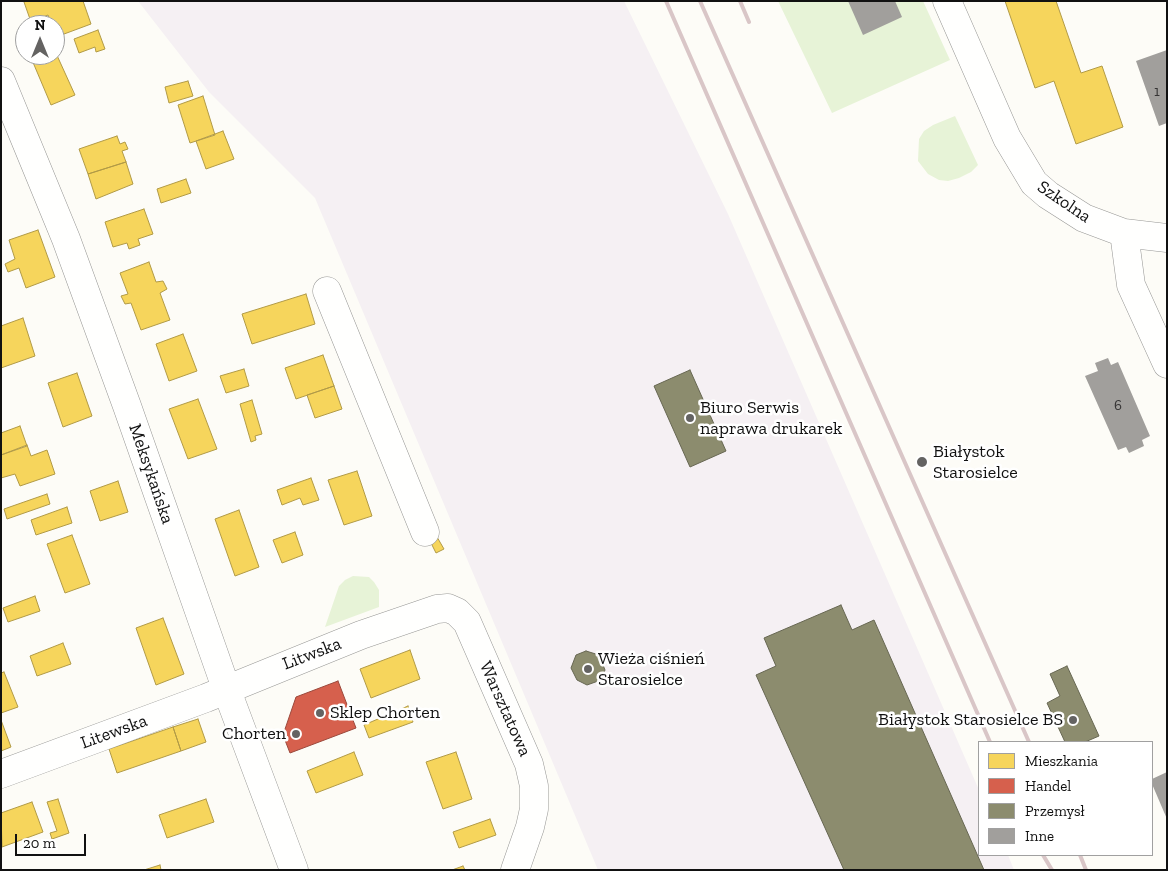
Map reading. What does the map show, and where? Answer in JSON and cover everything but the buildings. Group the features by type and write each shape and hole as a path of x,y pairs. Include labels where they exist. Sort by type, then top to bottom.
{"street":[{"name":"Szkolna","path":"947,1 1006,138 1034,183 1084,218 1124,233 1167,238"},
{"name":"Meksykańska","path":"1,81 66,239 226,688 294,870"},
{"path":"1124,233 1131,285 1167,364"},
{"path":"327,291 425,532"},
{"name":"Warsztatowa","path":"399,621 437,609 448,608 457,612 467,622 529,764 534,786 534,808 530,828 514,870"},
{"name":"Litwska","path":"226,688 399,621"},
{"name":"Litewska","path":"1,774 206,698 226,688"}],"shaded area":[{"path":"138,1 624,1 728,214 978,788 978,856 1008,856 1014,870 598,870 315,198 209,92"}],"green space":[{"path":"778,1 923,1 950,60 832,113"},
{"path":"955,116 978,165 971,172 959,178 948,181 939,180 928,174 918,161 919,139 924,131 933,125"},
{"path":"353,576 369,577 374,582 379,590 379,607 325,627 339,586"}],"railway":[{"path":"666,1 990,741"},
{"path":"700,1 1029,741"},
{"path":"740,1 749,22"},
{"path":"1044,856 1052,870"},
{"path":"1080,856 1086,870"}],"place":[{"name":"Biuro Serwis naprawa drukarek","path":"690,418"},
{"name":"Białystok Starosielce","path":"922,462"},
{"name":"Wieża ciśnień Starosielce","path":"588,669"},
{"name":"Sklep Chorten","path":"320,713"},
{"name":"Białystok Starosielce BS","path":"1073,720"},
{"name":"Chorten","path":"296,734"}]}
